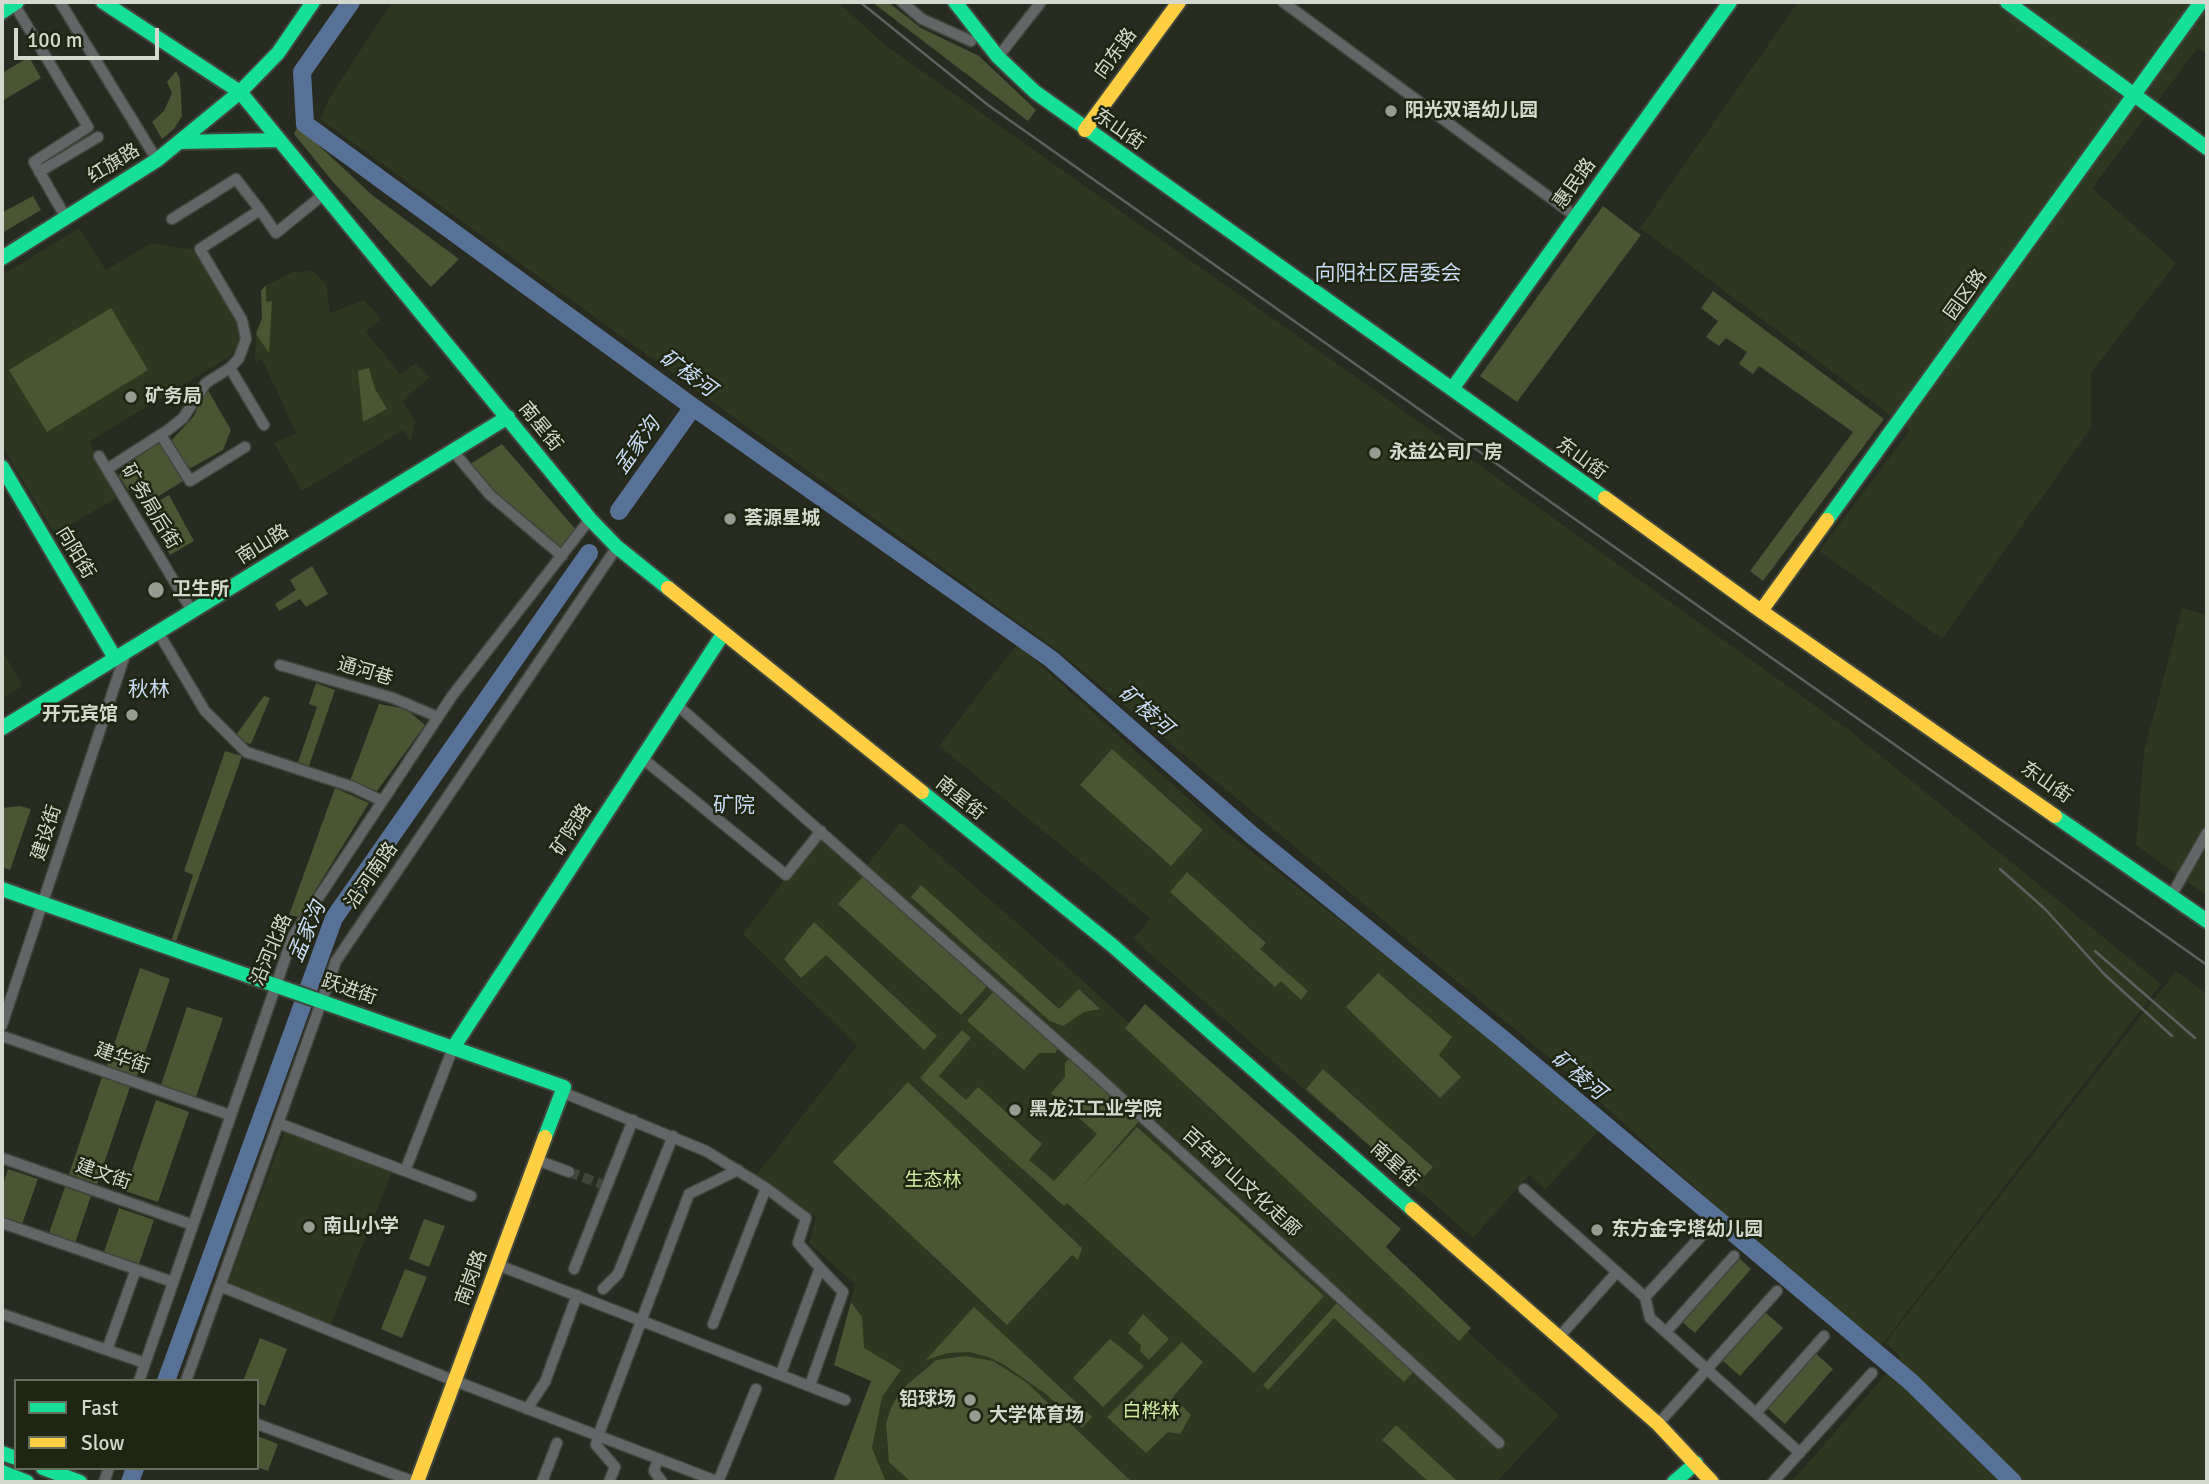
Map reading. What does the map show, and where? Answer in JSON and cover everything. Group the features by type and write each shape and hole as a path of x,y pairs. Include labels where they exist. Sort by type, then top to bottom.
{"main road":[{"name":"南星街","path":"103,2 240,92 590,519 617,547 1113,946 1658,1424 1712,1482"},
{"name":"红旗路","path":"2,258 157,160 240,92 287,40 313,2"},
{"name":"东山街","path":"955,2 999,57 1035,92 1085,130 1762,611 2207,921"},
{"name":"向东路","path":"1085,130 1179,2"},
{"name":"惠民路","path":"1452,389 1730,2"},
{"path":"2007,2 2207,148"},
{"name":"园区路","path":"1762,611 2201,2"},
{"path":"179,142 279,140"},
{"name":"南山路","path":"2,728 508,417"},
{"name":"向阳街","path":"2,467 121,655"},
{"name":"矿院路","path":"453,1048 723,634"},
{"name":"跃进街","path":"2,888 563,1089"},
{"name":"南岗路","path":"416,1482 563,1089"},
{"path":"1674,1482 1696,1463"},
{"path":"48,1470 80,1482"},
{"path":"2,1472 27,1482"}],"street":[{"path":"61,2 157,160"},
{"path":"902,2 922,19 971,41"},
{"path":"999,57 1041,2"},
{"path":"1283,2 1575,216"},
{"path":"11,6 88,127 34,162 66,218"},
{"path":"39,172 98,138"},
{"path":"172,219 236,179 276,233 324,194"},
{"path":"107,469 183,418 206,383 230,368 239,358 246,338 242,320 200,249 260,211"},
{"path":"230,368 264,425"},
{"path":"161,435 190,481 245,447"},
{"path":"453,451 490,495 562,556"},
{"name":"矿务局后街","path":"99,456 192,611"},
{"name":"沿河北路","path":"140,1379 275,985 299,925 438,717 590,519"},
{"name":"沿河南路","path":"187,1379 319,1000 336,961 617,547"},
{"path":"158,632 205,712 246,752 353,788 382,801"},
{"name":"建设街","path":"2,1025 116,681 121,655"},
{"name":"通河巷","path":"280,665 393,698 438,717"},
{"name":"百年矿山文化走廊","path":"677,705 864,868 1243,1208 1499,1443"},
{"path":"642,758 786,875 821,831"},
{"path":"2171,896 2207,833"},
{"name":"建华街","path":"2,1036 230,1115"},
{"path":"405,1171 453,1048"},
{"path":"563,1089 673,1136 738,1170 806,1218 798,1243 843,1292 810,1385"},
{"path":"574,1269 633,1120"},
{"path":"278,1123 471,1196"},
{"path":"603,1289 618,1274 673,1136"},
{"name":"建文街","path":"2,1158 193,1225"},
{"path":"537,1160 569,1172"},
{"path":"609,1482 615,1468 596,1445 598,1436 689,1194 738,1170"},
{"path":"713,1324 766,1188"},
{"path":"1524,1189 1645,1297 1650,1318 1800,1453"},
{"path":"2,1223 173,1282"},
{"path":"1645,1297 1704,1233"},
{"path":"1666,1332 1734,1256"},
{"path":"498,1265 845,1400"},
{"path":"781,1373 820,1268"},
{"path":"107,1350 136,1269"},
{"path":"1559,1337 1617,1272"},
{"path":"220,1286 455,1381 719,1482 756,1389"},
{"path":"1658,1424 1777,1291"},
{"path":"527,1409 545,1382 578,1295"},
{"path":"2,1314 145,1363"},
{"path":"1756,1413 1824,1336"},
{"path":"1773,1482 1872,1373"},
{"path":"259,1425 416,1482"},
{"path":"542,1482 557,1443"},
{"path":"658,1459 654,1471 662,1482"}],"shaded area":[{"path":"392,2 838,2 885,45 1401,409 1849,730 2161,984 1877,1351 1571,1076 1061,653 320,119 330,97"},
{"path":"1798,2 2207,2 2207,54 2198,48 2092,188 2176,263 2091,373 2091,428 1942,639 1819,551 1910,430 1640,228"},
{"path":"79,228 106,270 151,243 193,250 240,326 242,341 240,350 89,442 120,496 55,534 2,446 2,275"},
{"path":"313,271 326,283 330,313 364,300 381,319 366,332 400,374 416,363 430,377 403,401 415,421 411,442 403,430 302,491 274,443 296,433 262,359 255,362 256,334 262,318 261,291 266,285 293,272"},
{"path":"2182,608 2207,615 2207,896 2136,845 2144,752"},
{"path":"1017,644 1221,828 1558,1089 1602,1127 1545,1190 1529,1175 1473,1238 1133,939 1150,918 939,746"},
{"path":"2,650 23,686 2,699"},
{"name":"黑龙江工业学院","path":"901,822 1071,970 1559,1415 1497,1482 833,1482 871,1381 834,1365 855,1284 809,1243 816,1217 757,1174 857,1046 743,934 817,837 859,875"},
{"path":"2176,971 2207,994 2207,1482 1791,1482 1901,1357 1885,1343"},
{"name":"南山小学","path":"285,1131 392,1172 330,1326 228,1283"}],"green space":[{"path":"872,2 888,2 921,28 979,56 1036,110 1028,121"},
{"path":"29,57 41,78 2,101 2,73"},
{"path":"176,71 180,79 182,116 174,129 162,139 152,122 164,111 172,93 167,82"},
{"path":"298,126 372,195 459,259 431,287 333,182 294,134"},
{"path":"33,196 41,210 2,233 3,212"},
{"path":"1603,206 1641,235 1517,402 1480,376"},
{"path":"266,285 266,302 272,301 269,353 256,334 262,318 261,291"},
{"path":"1713,291 1884,419 1763,581 1750,571 1853,432 1759,366 1753,374 1739,364 1747,352 1726,338 1719,346 1706,337 1718,321 1701,308"},
{"path":"111,308 148,370 47,432 9,370"},
{"path":"369,368 375,389 387,409 363,422 358,371"},
{"path":"206,387 231,430 223,450 191,468 184,464 170,442 194,416"},
{"path":"155,442 163,447 183,481 154,499 157,502 169,495 194,541 170,555 133,489 128,490 119,476 124,462"},
{"path":"502,444 577,531 560,552 491,493 467,466"},
{"path":"312,566 328,594 306,607 300,599 279,611 275,604 296,590 290,580"},
{"path":"316,683 335,690 309,766 298,762 317,707 309,704"},
{"path":"264,696 270,698 251,744 243,742 236,735"},
{"path":"379,704 406,709 425,725 377,791 350,781"},
{"path":"1112,749 1203,830 1171,866 1080,785"},
{"path":"225,751 242,756 175,944 171,942 193,875 184,871"},
{"path":"335,788 369,803 299,917 289,915"},
{"path":"20,806 31,809 10,870 2,867 2,808"},
{"path":"1187,872 1266,943 1260,949 1308,991 1301,1000 1281,981 1275,987 1170,892"},
{"path":"866,873 989,984 961,1015 838,904"},
{"path":"921,885 1059,1009 1079,989 1100,1009 1084,1012 1063,1026 1050,1021 911,897"},
{"path":"814,922 937,1036 924,1050 826,955 801,978 784,959"},
{"path":"140,968 170,979 136,1079 106,1068"},
{"path":"1378,973 1452,1037 1439,1055 1461,1077 1440,1098 1346,1007"},
{"path":"995,990 1059,1047 1055,1053 1039,1053 1024,1070 967,1021"},
{"path":"1145,1004 1401,1229 1386,1247 1471,1328 1459,1341 1125,1028"},
{"path":"187,1007 223,1018 196,1097 161,1085"},
{"path":"962,1030 971,1038 939,1076 966,1100 978,1087 1042,1144 1029,1160 1054,1181 1097,1134 1051,1093 1065,1077 1065,1063 1070,1058 1140,1120 1078,1191 1137,1127 1324,1296 1254,1373 1067,1203 1064,1206 920,1078"},
{"path":"1323,1069 1433,1167 1415,1186 1306,1089"},
{"path":"102,1077 130,1087 97,1184 69,1174"},
{"name":"生态林","path":"908,1082 1082,1248 1078,1260 1072,1255 1007,1325 833,1162"},
{"path":"156,1100 189,1112 158,1202 125,1191"},
{"path":"8,1169 38,1179 22,1224 2,1217 2,1188"},
{"path":"65,1187 91,1196 75,1243 49,1233"},
{"path":"119,1208 154,1220 139,1264 104,1252"},
{"path":"424,1219 445,1226 429,1267 409,1259"},
{"path":"1738,1257 1751,1269 1695,1333 1681,1321"},
{"path":"405,1269 427,1277 402,1338 381,1329"},
{"path":"851,1302 862,1317 864,1348 901,1370 882,1397 872,1448 886,1482 833,1482 871,1381 834,1365"},
{"path":"1337,1303 1413,1372 1404,1382 1334,1318 1268,1390 1263,1385"},
{"path":"974,1307 1092,1417 1082,1428 1046,1394 1003,1364 988,1357 969,1352 948,1353 926,1360"},
{"path":"1765,1312 1783,1328 1740,1376 1722,1360"},
{"path":"1143,1314 1169,1339 1149,1360 1140,1351 1141,1345 1128,1333"},
{"path":"260,1338 287,1349 265,1406 259,1404 259,1379 244,1379"},
{"path":"1110,1339 1144,1366 1103,1407 1073,1378"},
{"name":"白桦林","path":"1182,1342 1203,1362 1173,1397 1191,1415 1180,1434 1168,1432 1146,1453 1107,1417"},
{"path":"1814,1352 1833,1369 1785,1424 1766,1407"},
{"name":"大学体育场","path":"965,1356 993,1361 1026,1382 1132,1482 911,1482 889,1462 886,1423 891,1408 901,1390 936,1360"},
{"path":"1396,1425 1456,1480 1429,1482 1382,1440"},
{"path":"259,1437 278,1444 268,1471 259,1468"}],"waterway":[{"name":"矿棱河","path":"351,2 302,72 305,124 693,407 1051,659 1253,836 1504,1040 1911,1382 2013,1482"},
{"name":"孟家沟","path":"619,511 693,407"},
{"name":"孟家沟","path":"167,1379 334,918 589,553"},
{"name":"孟家沟","path":"130,1482 134,1470"}],"tunnel":[{"path":"569,1172 607,1186"}],"railway":[{"path":"860,2 988,105 2207,965"},
{"path":"2000,869 2045,909 2104,974 2172,1036"},
{"path":"2095,951 2195,1038"}],"traffic: fast":[{"path":"2,12 17,2"},
{"path":"103,2 240,92 590,519 617,547 668,588"},
{"path":"2,258 157,160 240,92 278,53 313,2"},
{"path":"955,2 998,57 1035,92 1605,498"},
{"path":"1452,389 1730,2"},
{"path":"2007,2 2207,148"},
{"path":"1827,520 2201,2"},
{"path":"179,142 279,140"},
{"path":"2,728 508,417"},
{"path":"2,467 115,658"},
{"path":"453,1048 723,634"},
{"path":"922,792 1113,946 1412,1209"},
{"path":"2055,816 2207,921"},
{"path":"2,889 564,1087 545,1137"},
{"path":"2,1453 14,1457"},
{"path":"1674,1482 1696,1463"},
{"path":"48,1470 80,1482"},
{"path":"2,1472 27,1482"}],"traffic: slow":[{"path":"1085,130 1179,2"},
{"path":"1605,498 1761,611"},
{"path":"1827,520 1761,611 2055,816"},
{"path":"668,588 922,792"},
{"path":"417,1482 545,1137"},
{"path":"1412,1209 1658,1424 1712,1482"}],"place":[{"name":"阳光双语幼儿园","path":"1391,111"},
{"name":"矿务局","path":"131,397"},
{"name":"永益公司厂房","path":"1375,453"},
{"name":"荟源星城","path":"730,519"},
{"name":"卫生所","path":"156,590"},
{"name":"开元宾馆","path":"132,715"},
{"name":"黑龙江工业学院","path":"1015,1110"},
{"name":"南山小学","path":"309,1227"},
{"name":"东方金字塔幼儿园","path":"1597,1230"},
{"name":"铅球场","path":"970,1400"},
{"name":"大学体育场","path":"975,1416"}],"district":[{"name":"向阳社区居委会","path":"1388,274"},
{"name":"秋林","path":"149,690"},
{"name":"矿院","path":"734,806"}]}
